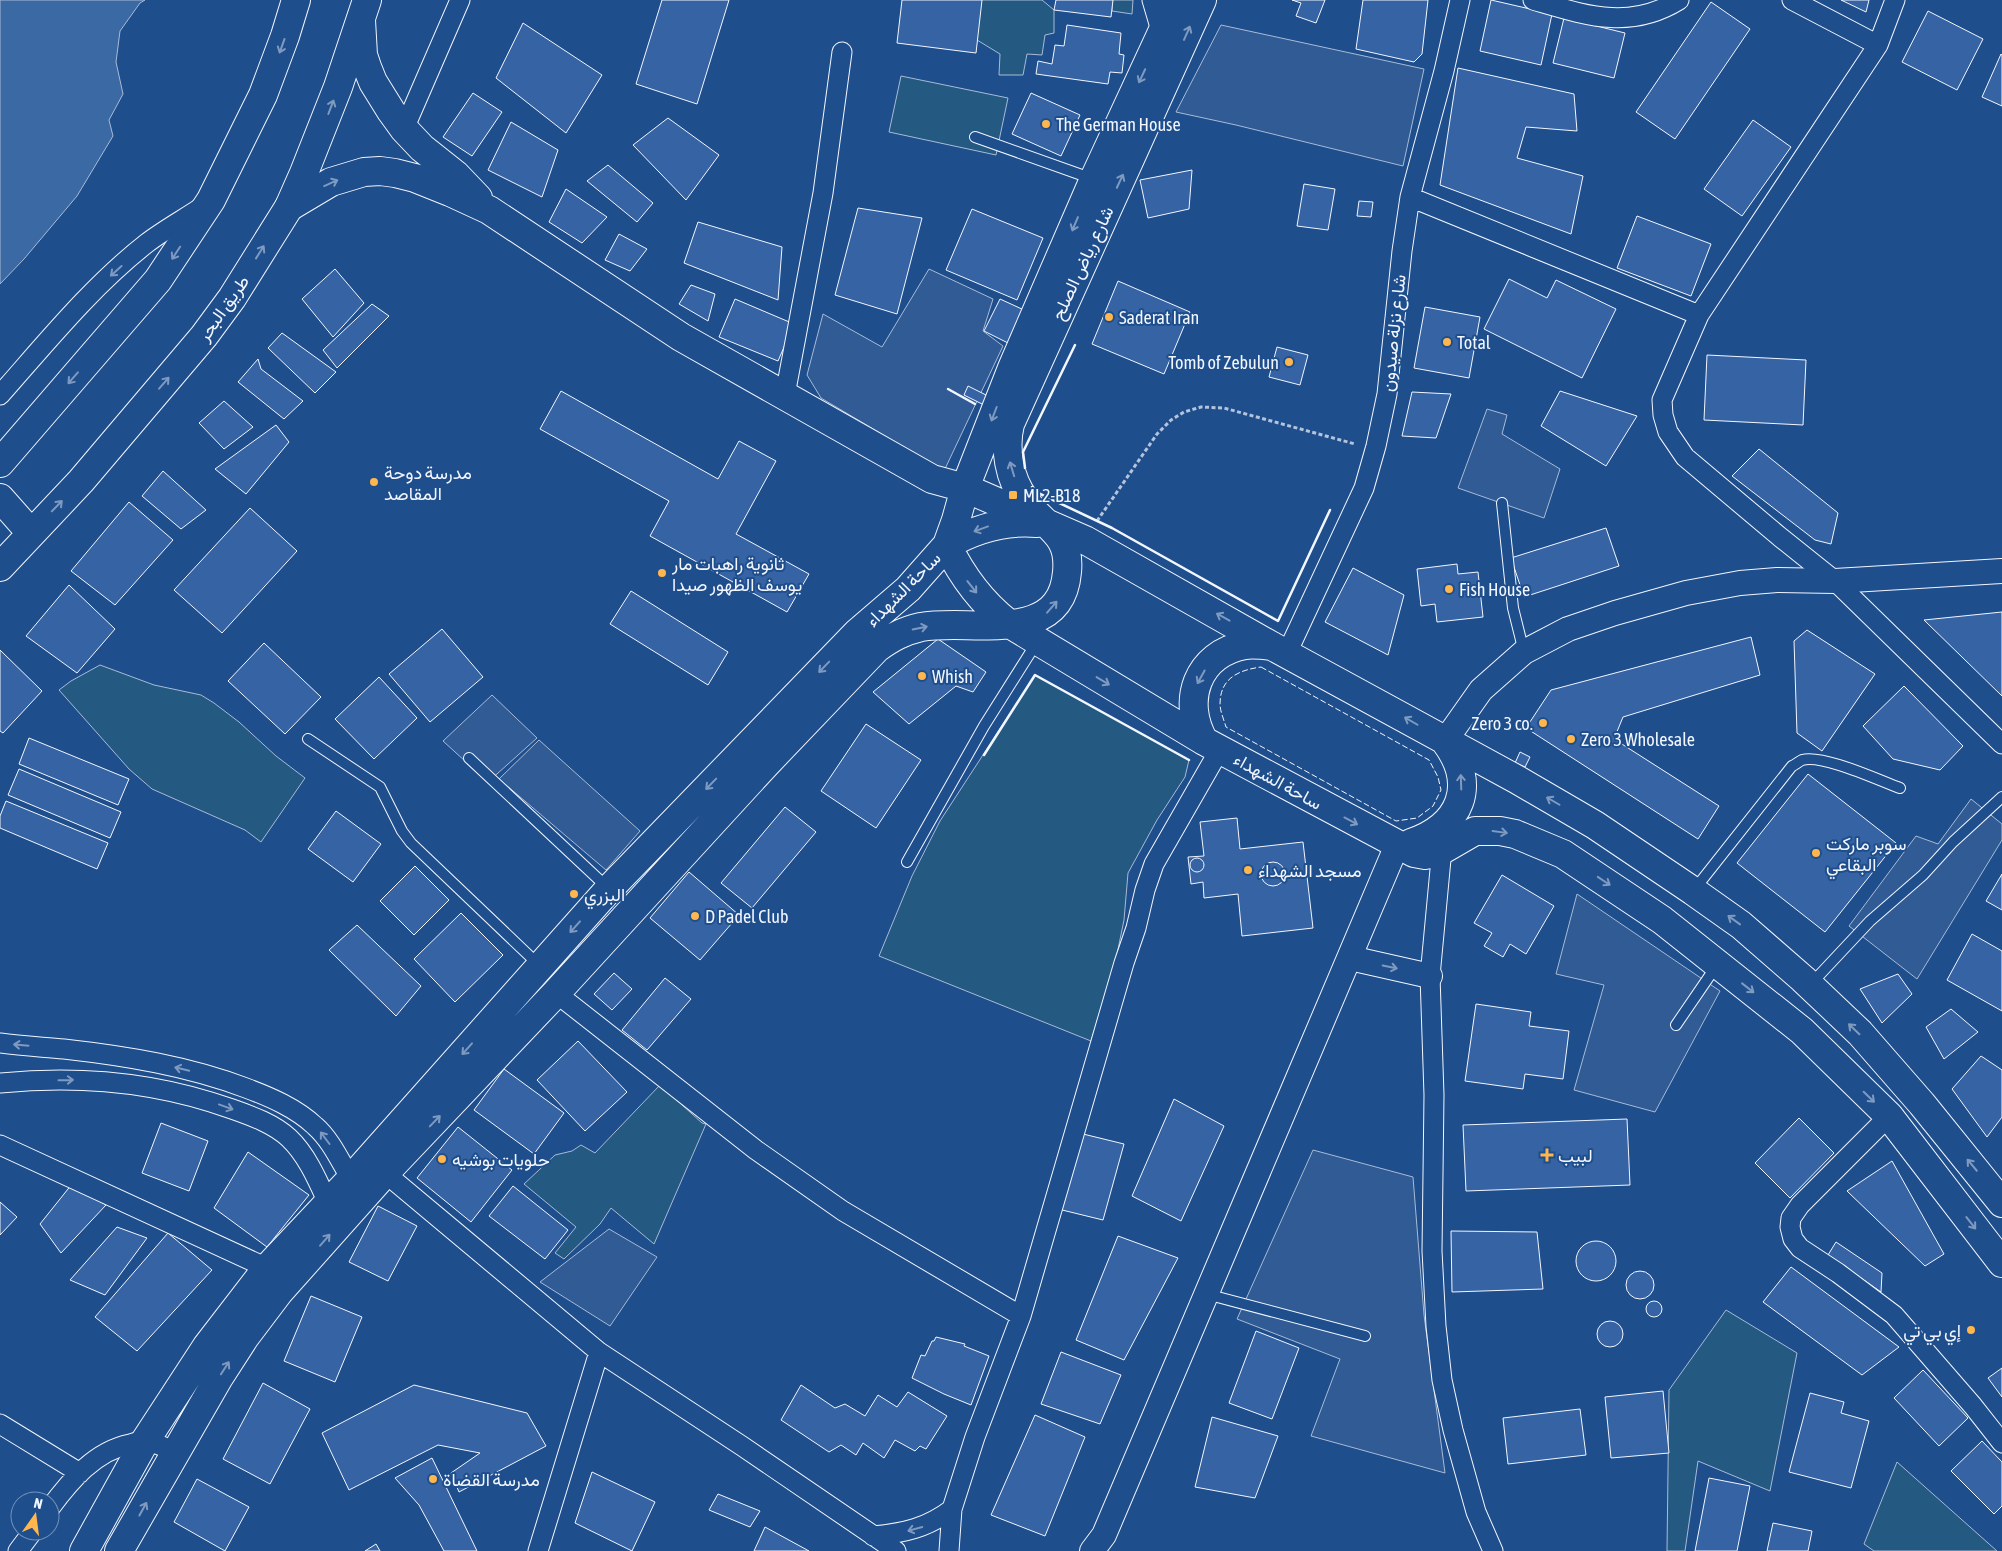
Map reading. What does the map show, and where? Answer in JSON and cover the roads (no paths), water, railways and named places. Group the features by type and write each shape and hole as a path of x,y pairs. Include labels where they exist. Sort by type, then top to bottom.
{"main road":[{"path":"0,464 158,280 211,200 263,95 286,36 296,0"},
{"name":"شارع رياض الصلح","path":"965,488 1012,368 1094,179 1177,0"},
{"name":"شارع رياض الصلح","path":"1047,524 1025,500 1016,481 1006,448 1010,424 1202,0"},
{"path":"364,10 363,55 373,82 413,138 456,175 489,210"},
{"name":"طريق البحر","path":"0,567 81,481 204,336 232,298 288,207 324,123 364,10"},
{"path":"410,177 413,138"},
{"path":"288,207 331,182 364,172 380,171 410,177 450,192 489,210 681,336 932,479 944,492 956,520"},
{"name":"ساحة الشهداء","path":"932,479 965,488 1085,540 1279,650 1516,779 1595,825 1693,891 1741,925 1860,1033 1916,1096 2002,1203"},
{"name":"ساحة الشهداء","path":"868,640 908,589 947,545 965,488"},
{"path":"0,498 31,533"},
{"path":"947,545 967,533 1000,524 1047,524"},
{"name":"ساحة الشهداء","path":"868,640 922,627 1023,623 1045,615 1061,595 1067,573 1065,544 1047,524"},
{"name":"ساحة الشهداء","path":"947,545 958,567 972,588 989,607 1008,623 1212,745 1397,845 1414,853 1425,855 1436,853 1440,840 1475,831 1488,830 1515,834 1563,854 1662,920 1802,1031 1889,1116 2002,1263"},
{"path":"84,1551 145,1441 207,1346 267,1268 351,1179 609,889 868,640"},
{"path":"119,1551 218,1379 245,1337 280,1292 385,1173 556,993 753,778 868,640"},
{"path":"1212,745 1194,720 1193,697 1201,675 1207,666 1215,658 1236,647 1247,645 1279,650"},
{"path":"1440,840 1448,821 1456,809 1461,787 1459,766 1454,752 1445,741"}],"street":[{"path":"413,138 460,0"},
{"path":"1152,0 1162,34"},
{"name":"شارع نزلة صيدون","path":"1279,650 1364,488 1376,446 1387,394 1402,251 1410,197 1444,71 1460,0"},
{"path":"1533,0 1590,16 1607,18 1648,14 1666,8 1679,0"},
{"path":"1792,0 1878,45"},
{"path":"1895,0 1878,45 1699,315 1662,400 1663,416 1668,432 1685,457 1698,470 1835,581 2002,744"},
{"path":"785,394 823,193 842,52"},
{"path":"1410,197 1699,315"},
{"path":"0,395 66,320 107,279 147,243 211,200"},
{"path":"1445,741 1481,690 1524,652 1568,630 1615,613 1686,593 1740,583 1777,580 1835,581 2002,571"},
{"path":"949,1551 952,1509 974,1437 1021,1316 1124,963 1136,928 1145,890 1158,856 1212,745"},
{"path":"1440,840 1430,976 1434,1095 1432,1250 1436,1326 1441,1371 1453,1430 1476,1512 1492,1551"},
{"path":"1099,1546 1397,845"},
{"path":"1350,958 1430,976"},
{"path":"556,993 756,1150 843,1211 1021,1316"},
{"path":"0,1043 146,1060 229,1081 266,1095 294,1110 315,1126 327,1138 351,1179"},
{"path":"0,1083 92,1080 132,1084 181,1093 249,1115 277,1128 290,1139 302,1154 328,1203"},
{"path":"1889,1116 1800,1205 1791,1218 1790,1227 1793,1239 1800,1248 1838,1273 1894,1315 1973,1406 2002,1443"},
{"path":"0,1146 267,1268"},
{"path":"385,1173 599,1352 742,1446 896,1551"},
{"path":"538,1551 599,1352"},
{"path":"0,1424 80,1473"},
{"path":"60,1496 80,1473 109,1451 145,1441 175,1452"},
{"path":"873,1536 902,1532 928,1525 952,1509"}],"lane":[{"path":"975,137 1094,179"},
{"path":"1502,503 1513,608 1524,652"},
{"path":"907,862 984,726 1037,642"},
{"path":"308,739 380,786 402,831 411,843 541,966"},
{"path":"469,758 609,889"},
{"path":"1693,891 1792,766 1802,760 1812,759 1830,762 1900,788"},
{"path":"1809,986 1870,921 1924,875 1953,842 2002,797"},
{"path":"1676,1026 1717,964"},
{"path":"1206,1294 1365,1336"}],"place":[{"name":"The German House","path":"1046,124"},
{"name":"Saderat Iran","path":"1109,317"},
{"name":"Total","path":"1447,342"},
{"name":"Tomb of Zebulun","path":"1289,362"},
{"name":"مدرسة دوحة المقاصد","path":"374,482"},
{"name":"ML2-B18","path":"1013,495"},
{"name":"ثانوية راهبات مار يوسف الظهور صيدا","path":"662,573"},
{"name":"Fish House","path":"1449,589"},
{"name":"Whish","path":"922,676"},
{"name":"Zero 3 co.","path":"1543,723"},
{"name":"Zero 3 Wholesale","path":"1571,739"},
{"name":"سوبر ماركت البقاعي","path":"1816,853"},
{"name":"مسجد الشهداء","path":"1248,870"},
{"name":"البزري","path":"574,894"},
{"name":"D Padel Club","path":"695,916"},
{"name":"لبيب","path":"1547,1155"},
{"name":"حلويات بوشيه","path":"442,1159"},
{"name":"إي بي تي","path":"1971,1330"},
{"name":"مدرسة القضاة","path":"433,1479"}]}
